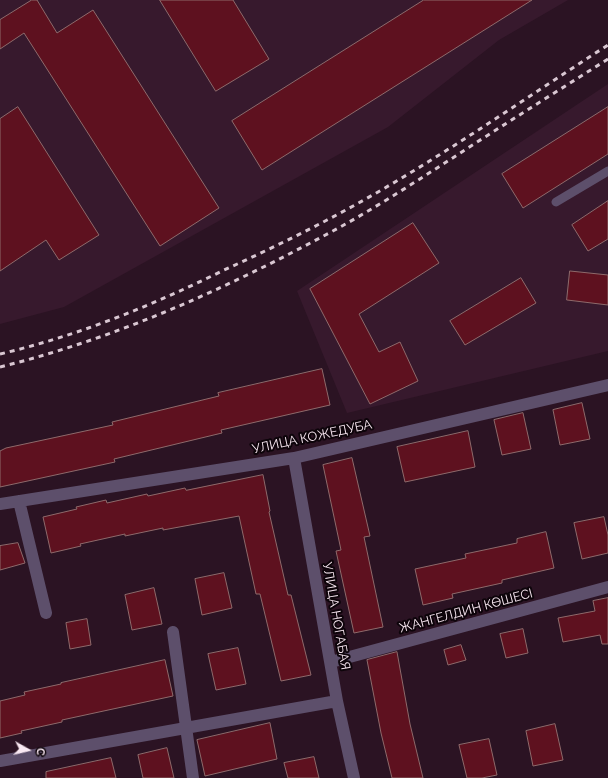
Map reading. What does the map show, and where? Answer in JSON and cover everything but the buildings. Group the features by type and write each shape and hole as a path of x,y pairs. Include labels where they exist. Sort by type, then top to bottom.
{"street":[{"name":"УЛИЦА КОЖЕДУБА","path":"0,504 294,458 608,385"},
{"name":"УЛИЦА НОГАБАЯ","path":"294,458 337,701 354,778"},
{"path":"19,500 46,612"},
{"name":"ЖАНГЕЛДИН КӨШЕСІ","path":"331,662 608,588"},
{"path":"173,632 193,778"},
{"path":"0,761 337,701"}],"lane":[{"path":"556,202 608,171"}],"shaded area":[{"path":"0,0 568,0 499,40 388,127 64,307 0,324"},
{"path":"608,84 608,351 347,413 297,291"}],"railway":[{"path":"0,354 29,347 85,329 141,308 262,253 327,220 435,158 608,45"},
{"path":"0,367 86,342 128,327 211,292 291,253 346,224 392,197 608,59"}]}
